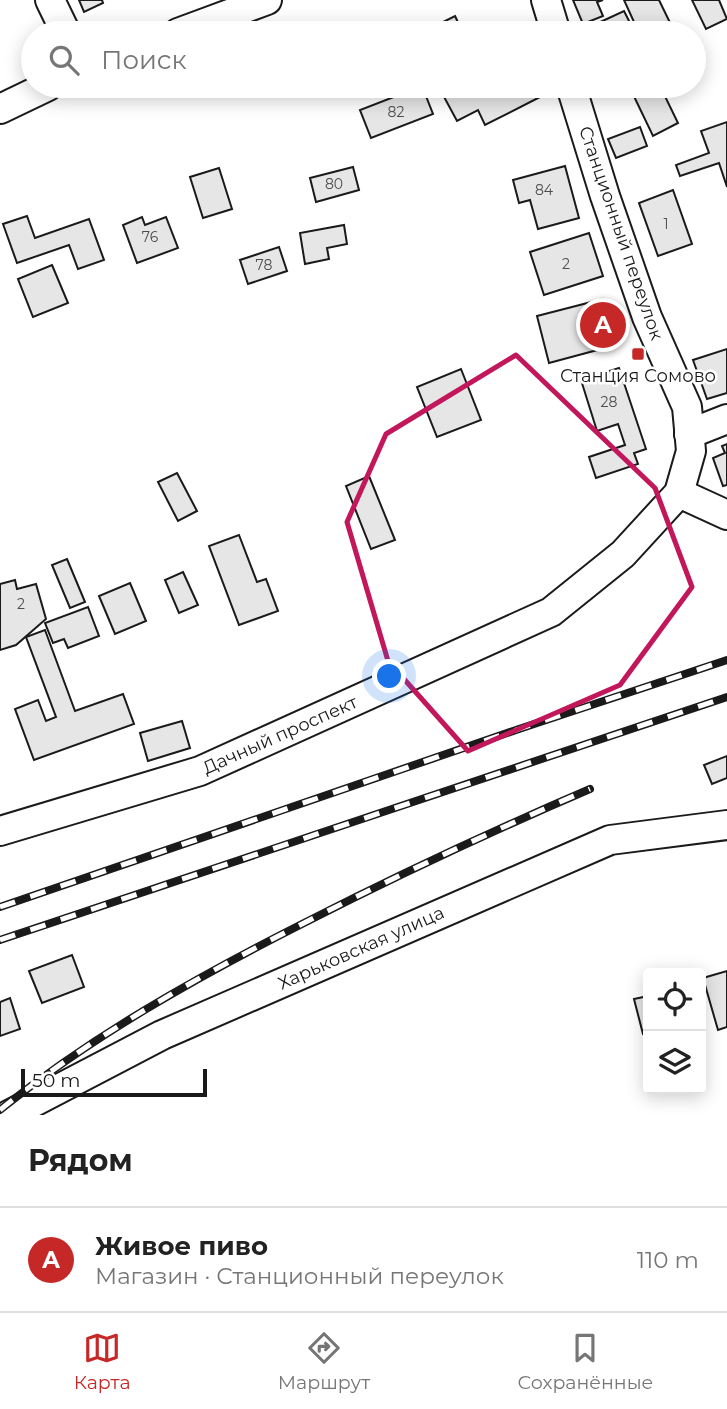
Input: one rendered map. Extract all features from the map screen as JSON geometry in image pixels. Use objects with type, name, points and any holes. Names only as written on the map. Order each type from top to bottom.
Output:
[{"type":"street","points":[[50,0],[60,21]]},
{"type":"street","points":[[210,21],[267,0]]},
{"type":"street","points":[[546,0],[552,21]]},
{"type":"street","points":[[0,109],[23,98]]},
{"type":"street","name":"Станционный переулок","points":[[551,612],[623,554],[679,493],[691,451],[687,407],[647,317],[575,98]]},
{"type":"street","points":[[690,434],[727,419]]},
{"type":"street","points":[[679,493],[727,515]]},
{"type":"street","name":"Дачный проспект","points":[[0,831],[200,771],[551,612]]},
{"type":"street","name":"Харьковская улица","points":[[9,1115],[162,1035],[610,840],[727,825]]},
{"type":"highlighted area","points":[[516,355],[655,488],[692,587],[620,685],[468,751],[388,661],[347,522],[386,434]]},
{"type":"building","points":[[79,0],[102,0],[103,3],[84,12]]},
{"type":"building","points":[[573,0],[603,0],[597,2],[603,16],[582,21]]},
{"type":"building","points":[[624,0],[659,0],[669,21],[634,21]]},
{"type":"building","points":[[692,0],[719,0],[727,19],[706,29],[706,21],[702,21]]},
{"type":"building","points":[[624,11],[629,21],[602,21]]},
{"type":"building","points":[[455,16],[457,21],[445,21]]},
{"type":"building","points":[[391,98],[427,98],[433,114],[371,138],[360,110]]},
{"type":"building","points":[[445,98],[538,98],[485,125],[478,110],[457,121]]},
{"type":"building","points":[[635,98],[666,98],[678,123],[653,136]]},
{"type":"building","points":[[727,122],[727,187],[719,163],[680,176],[676,165],[709,153],[701,131]]},
{"type":"building","points":[[640,127],[647,146],[616,158],[608,139]]},
{"type":"building","points":[[565,166],[579,218],[538,229],[530,200],[519,203],[513,180]]},
{"type":"building","points":[[353,167],[359,190],[316,202],[310,178]]},
{"type":"building","points":[[219,168],[232,209],[203,218],[190,177]]},
{"type":"building","points":[[673,190],[692,244],[658,256],[639,203]]},
{"type":"building","points":[[27,216],[35,238],[89,219],[104,260],[78,269],[69,245],[17,263],[3,224]]},
{"type":"building","points":[[142,217],[145,225],[166,217],[178,248],[137,263],[123,225]]},
{"type":"building","points":[[344,225],[347,244],[327,248],[329,259],[305,264],[300,233]]},
{"type":"building","points":[[589,233],[603,276],[544,295],[530,252]]},
{"type":"building","points":[[279,247],[287,271],[248,284],[240,260]]},
{"type":"building","points":[[52,265],[68,303],[33,317],[18,279]]},
{"type":"building","points":[[603,299],[616,345],[549,363],[537,316]]},
{"type":"building","points":[[727,349],[727,393],[707,399],[693,360]]},
{"type":"building","points":[[619,368],[646,449],[634,453],[638,464],[596,478],[589,457],[625,445],[618,424],[597,431],[581,380]]},
{"type":"building","points":[[461,369],[481,420],[437,437],[417,387]]},
{"type":"building","points":[[727,444],[727,485],[723,486],[713,458],[725,453],[722,446]]},
{"type":"building","points":[[177,473],[197,511],[178,521],[158,482]]},
{"type":"building","points":[[369,476],[395,540],[371,549],[346,486]]},
{"type":"building","points":[[239,535],[257,582],[266,579],[278,611],[239,625],[209,546]]},
{"type":"building","points":[[67,559],[85,602],[70,608],[52,565]]},
{"type":"building","points":[[183,572],[198,605],[179,613],[165,580]]},
{"type":"building","points":[[15,580],[17,589],[36,584],[46,619],[16,645],[0,650],[0,584]]},
{"type":"building","points":[[130,583],[146,621],[115,634],[99,596]]},
{"type":"building","points":[[88,607],[99,636],[68,648],[64,639],[53,643],[45,623]]},
{"type":"building","points":[[45,630],[75,711],[123,694],[134,724],[34,760],[15,709],[38,700],[46,721],[56,717],[26,637]]},
{"type":"building","points":[[182,721],[190,748],[148,761],[140,733]]},
{"type":"building","points":[[727,756],[727,778],[712,784],[704,765]]},
{"type":"building","points":[[72,955],[84,987],[42,1003],[29,971]]},
{"type":"building","points":[[727,971],[727,1027],[718,1030],[706,988],[706,977]]},
{"type":"building","points":[[643,997],[643,1034],[634,999]]},
{"type":"building","points":[[10,998],[20,1029],[0,1036],[0,1002]]},
{"type":"railway","points":[[0,907],[727,660]]},
{"type":"railway","points":[[0,940],[727,697]]},
{"type":"railway","points":[[0,1110],[71,1057],[146,1009],[223,965],[409,871],[590,789]]},
{"type":"place","name":"Живое пиво","points":[[603,325]]},
{"type":"place","name":"Станция Сомово","points":[[638,354]]}]
